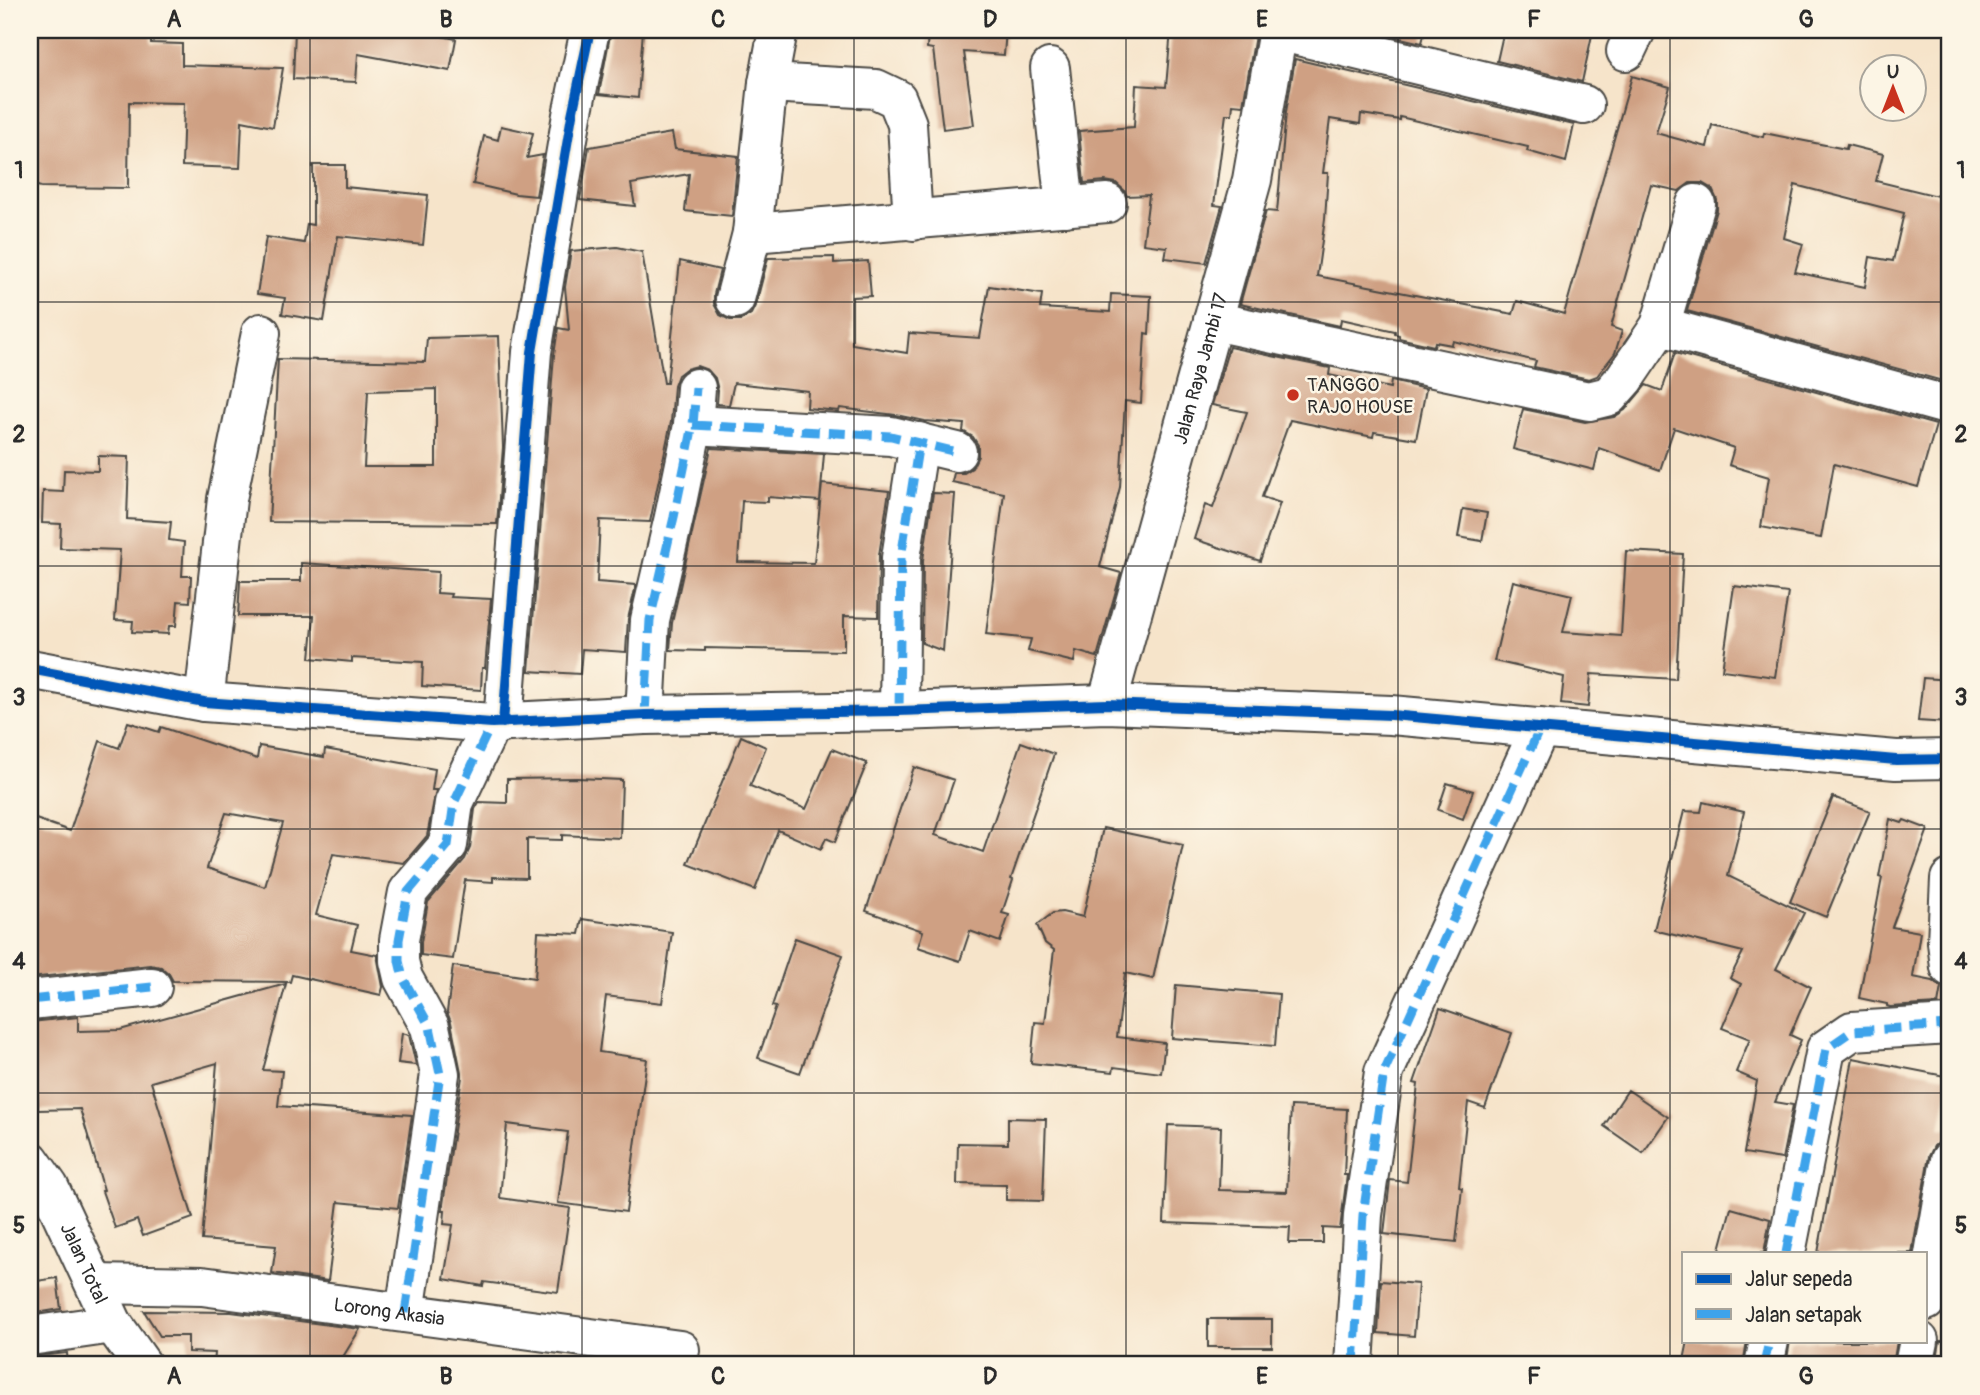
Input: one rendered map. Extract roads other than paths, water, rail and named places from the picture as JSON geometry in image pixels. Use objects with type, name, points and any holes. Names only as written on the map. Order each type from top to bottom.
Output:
[{"type":"street","points":[[405,1313],[439,1074],[430,1027],[402,978],[399,940],[408,892],[448,845],[454,803],[498,723],[532,352],[572,115],[590,30]]},
{"type":"street","points":[[735,299],[752,233],[768,83],[778,30]]},
{"type":"street","points":[[1278,30],[1584,105]]},
{"type":"street","name":"Jalan Raya Jambi 17","points":[[1107,704],[1252,180],[1278,30]]},
{"type":"street","points":[[1050,68],[1065,207]]},
{"type":"street","points":[[768,83],[876,89],[897,99],[907,124],[913,221]]},
{"type":"street","points":[[752,233],[1107,203]]},
{"type":"street","points":[[1213,321],[1589,401],[1609,396],[1624,379],[1660,326],[1696,204]]},
{"type":"street","points":[[1660,326],[1950,406]]},
{"type":"street","points":[[204,702],[227,499],[261,333]]},
{"type":"street","points":[[645,715],[650,620],[674,517],[694,406],[891,436],[957,452]]},
{"type":"street","points":[[898,711],[901,558],[919,442]]},
{"type":"street","points":[[30,669],[204,702],[498,723],[645,715],[1107,704],[1391,715],[1896,761],[1950,759]]},
{"type":"street","points":[[1354,1365],[1363,1215],[1384,1072],[1540,729]]},
{"type":"street","points":[[1950,879],[1947,942],[1950,967]]},
{"type":"street","points":[[30,1000],[152,987]]},
{"type":"street","points":[[1786,1252],[1825,1049],[1852,1031],[1950,1025]]},
{"type":"street","points":[[1927,1294],[1950,1160]]},
{"type":"street","name":"Jalan Total","points":[[36,1179],[95,1284],[113,1324],[142,1365]]},
{"type":"street","name":"Lorong Akasia","points":[[95,1284],[202,1286],[680,1350]]},
{"type":"street","points":[[30,1336],[113,1324]]},
{"type":"street","points":[[1764,1365],[1769,1342]]},
{"type":"street","points":[[1914,1365],[1919,1342]]},
{"type":"place","name":"TANGGO RAJO HOUSE","points":[[1293,395]]}]
